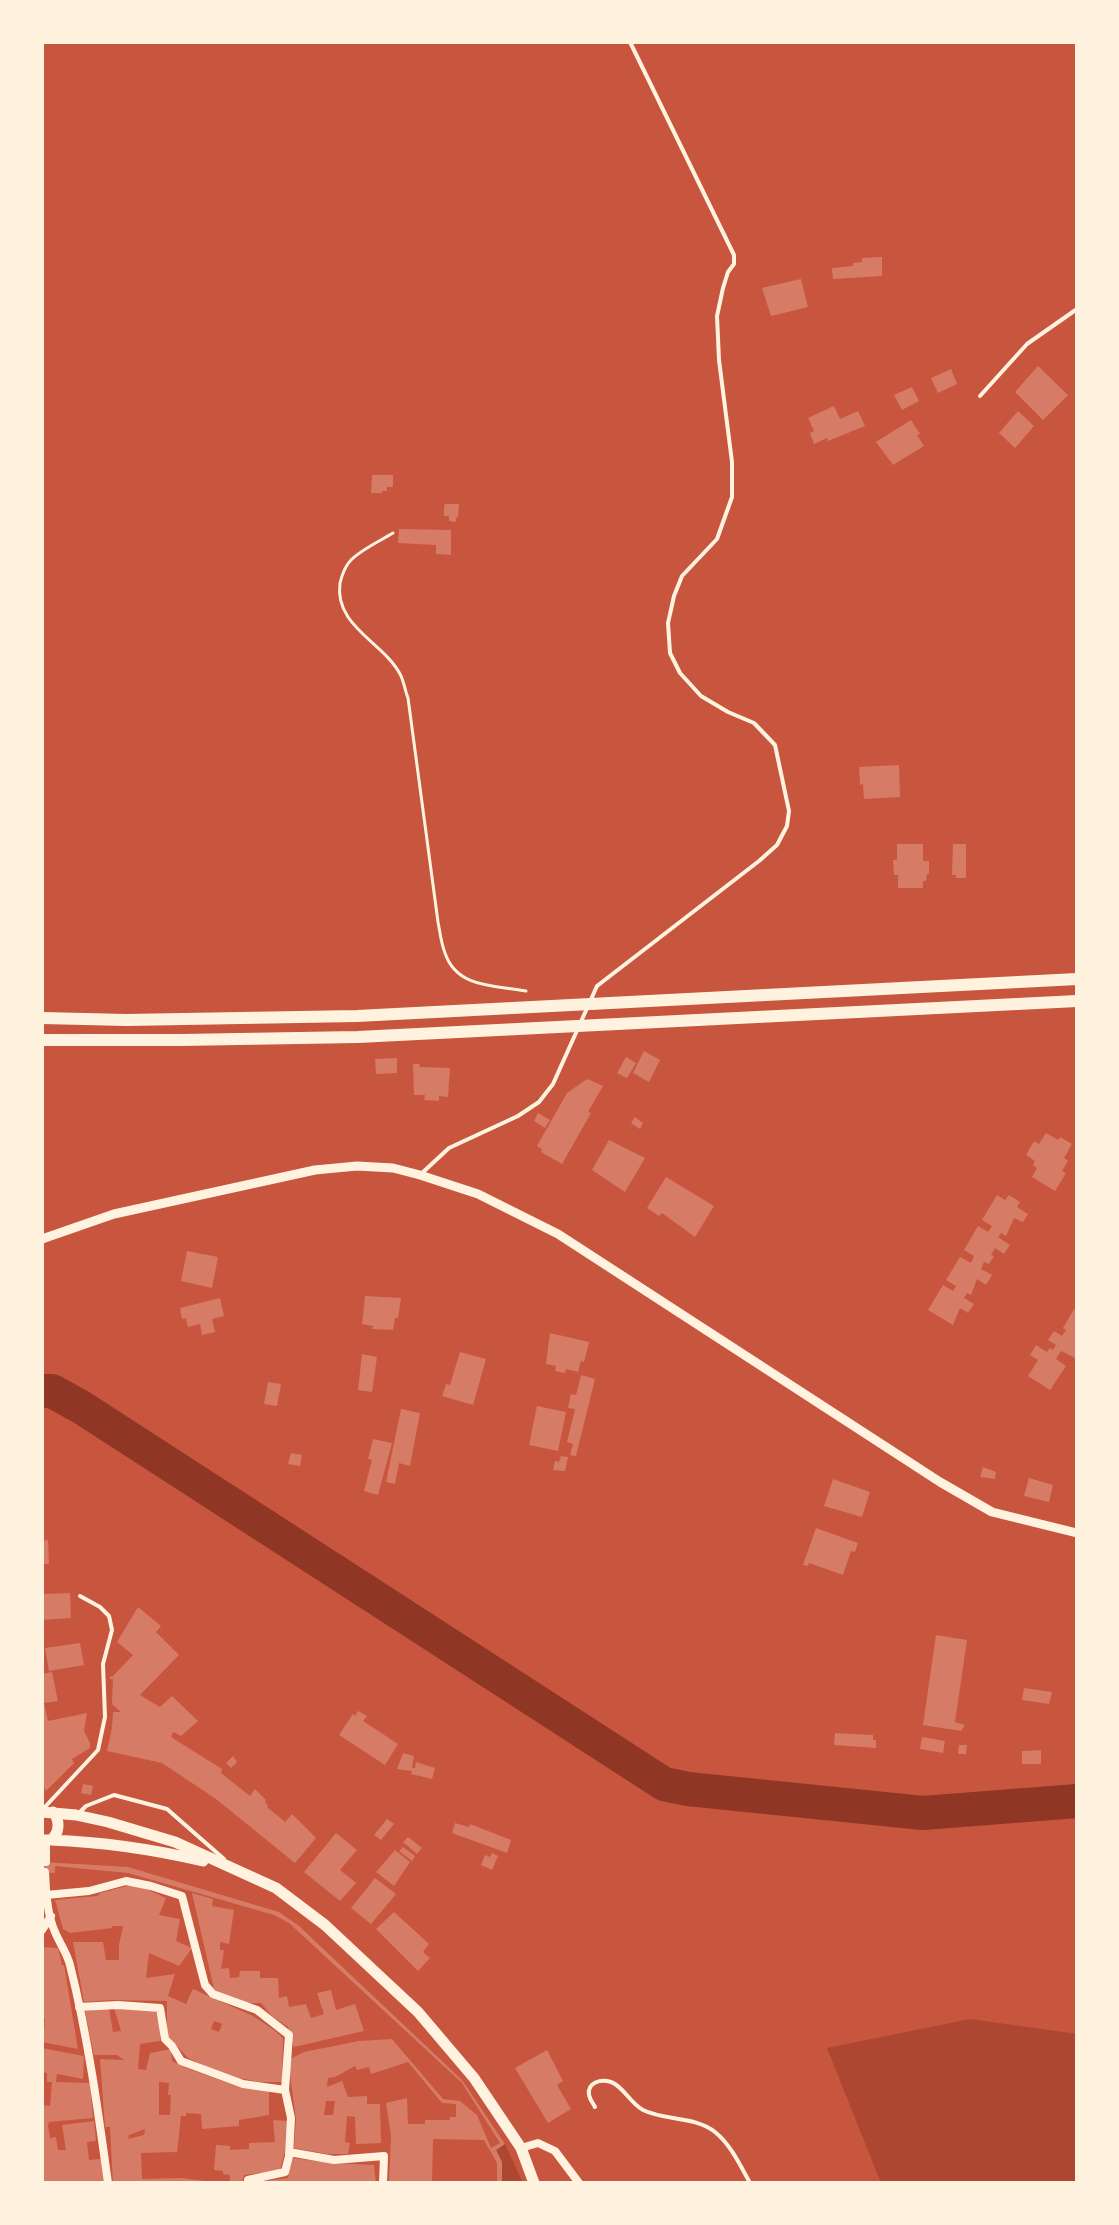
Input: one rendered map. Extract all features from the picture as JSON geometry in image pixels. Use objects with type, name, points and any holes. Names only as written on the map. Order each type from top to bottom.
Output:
[{"type":"highway","points":[[42,1018],[126,1020],[357,1016],[1077,979]]},
{"type":"highway","points":[[42,1040],[358,1037],[1077,1001]]},
{"type":"main road","points":[[46,1812],[108,1822],[175,1842],[276,1888],[325,1925],[418,2012],[474,2078],[521,2148],[534,2183]]},
{"type":"main road","points":[[46,1812],[58,1824],[55,1837],[46,1840]]},
{"type":"main road","points":[[46,1840],[105,1842],[146,1848],[235,1869]]},
{"type":"street","points":[[42,1239],[114,1214],[315,1170],[357,1166],[393,1168],[420,1175],[478,1194],[558,1234],[927,1474],[992,1512],[1077,1533]]},
{"type":"street","points":[[46,1840],[44,1895],[54,1932],[65,1949],[79,2007],[97,2097],[108,2183]]},
{"type":"street","points":[[44,1895],[89,1891],[126,1881],[182,1896],[205,1985],[213,1994],[257,2010],[289,2035],[285,2090],[291,2118],[285,2172],[248,2180],[248,2183]]},
{"type":"street","points":[[42,1930],[51,1916]]},
{"type":"street","points":[[79,2007],[118,2005],[160,2008],[165,2039],[181,2061],[243,2084],[285,2090]]},
{"type":"street","points":[[521,2148],[538,2143],[555,2151],[578,2180]]},
{"type":"street","points":[[289,2152],[334,2160],[384,2156],[383,2183]]},
{"type":"lane","points":[[420,1175],[449,1148],[518,1116],[539,1102],[553,1084],[597,986],[759,861],[777,845],[787,826],[789,811],[775,745],[754,723],[701,696],[680,673],[670,653],[668,623],[674,596],[682,576],[717,539],[732,497],[732,462],[719,360],[717,316],[728,272],[734,264],[734,255],[630,42]]},
{"type":"lane","points":[[980,396],[1027,344],[1077,309]]},
{"type":"lane","points":[[46,1812],[98,1750],[105,1717],[103,1664],[112,1630],[109,1616],[80,1596]]},
{"type":"lane","points":[[76,1815],[86,1806],[114,1795],[167,1809],[235,1869]]},
{"type":"lane","points":[[595,2107],[589,2095],[590,2087],[594,2082],[609,2081],[619,2085],[629,2099],[645,2111],[712,2129],[728,2145],[750,2183]]},
{"type":"path","points":[[393,533],[350,560],[342,574],[339,591],[353,625],[400,674],[408,698],[444,952],[457,973],[469,981],[535,993]]},
{"type":"shaded area","points":[[970,2019],[1077,2034],[1077,2183],[881,2183],[827,2048]]},
{"type":"shaded area","points":[[505,2144],[523,2183],[502,2182],[502,2162],[496,2150]]},
{"type":"building","points":[[882,257],[882,276],[833,279],[832,268],[853,266],[853,263],[862,262],[862,258]]},
{"type":"building","points":[[801,279],[808,307],[771,316],[762,288]]},
{"type":"building","points":[[1038,366],[1068,395],[1043,420],[1015,392]]},
{"type":"building","points":[[951,369],[957,384],[938,393],[931,378]]},
{"type":"building","points":[[912,387],[919,401],[902,410],[894,395]]},
{"type":"building","points":[[834,406],[840,419],[858,411],[865,426],[814,444],[810,433],[814,431],[808,418]]},
{"type":"building","points":[[1018,411],[1034,426],[1015,448],[999,433]]},
{"type":"building","points":[[911,420],[924,446],[893,465],[876,442]]},
{"type":"building","points":[[372,475],[393,475],[393,487],[387,487],[387,491],[382,493],[371,493]]},
{"type":"building","points":[[446,504],[459,504],[456,522],[444,516]]},
{"type":"building","points":[[399,529],[451,530],[451,555],[436,554],[436,545],[398,543]]},
{"type":"building","points":[[899,765],[900,797],[864,799],[859,767]]},
{"type":"building","points":[[897,844],[923,844],[923,861],[929,861],[929,874],[923,881],[923,888],[898,888],[893,860],[897,860]]},
{"type":"building","points":[[953,844],[966,844],[966,878],[952,875]]},
{"type":"building","points":[[644,1051],[660,1060],[649,1082],[633,1073]]},
{"type":"building","points":[[626,1057],[636,1063],[627,1078],[617,1073]]},
{"type":"building","points":[[397,1058],[397,1073],[376,1074],[375,1059]]},
{"type":"building","points":[[413,1064],[450,1068],[448,1097],[439,1096],[439,1101],[424,1100],[425,1095],[414,1095]]},
{"type":"building","points":[[587,1079],[603,1086],[562,1164],[541,1152],[542,1149],[537,1146],[567,1093]]},
{"type":"building","points":[[538,1113],[550,1120],[545,1128],[534,1121]]},
{"type":"building","points":[[635,1117],[643,1123],[640,1129],[631,1123]]},
{"type":"building","points":[[1046,1133],[1072,1144],[1064,1158],[1068,1161],[1062,1171],[1066,1173],[1055,1191],[1032,1177],[1037,1168],[1033,1165],[1035,1161],[1026,1155],[1034,1141],[1039,1144]]},
{"type":"building","points":[[609,1140],[645,1158],[625,1192],[592,1170]]},
{"type":"building","points":[[666,1177],[714,1206],[695,1237],[662,1213],[659,1216],[647,1208]]},
{"type":"building","points":[[997,1195],[1005,1200],[1009,1195],[1020,1202],[1017,1207],[1028,1214],[1023,1222],[1014,1218],[1006,1236],[1001,1233],[998,1237],[1010,1245],[1004,1254],[995,1248],[989,1264],[984,1262],[981,1269],[992,1275],[986,1285],[977,1279],[971,1295],[967,1293],[964,1298],[974,1304],[968,1313],[960,1308],[953,1325],[928,1310],[943,1285],[953,1291],[956,1286],[946,1280],[960,1257],[971,1263],[974,1256],[964,1250],[978,1226],[988,1232],[992,1226],[982,1220]]},
{"type":"building","points":[[187,1251],[218,1257],[212,1288],[181,1281]]},
{"type":"building","points":[[365,1296],[401,1298],[393,1330],[372,1329],[373,1326],[362,1324]]},
{"type":"building","points":[[220,1298],[224,1316],[212,1319],[215,1332],[202,1335],[200,1324],[188,1327],[186,1318],[182,1319],[180,1308]]},
{"type":"building","points":[[1074,1309],[1077,1312],[1077,1359],[1061,1351],[1056,1359],[1066,1366],[1050,1390],[1028,1376],[1038,1360],[1030,1355],[1036,1345],[1047,1352],[1050,1348],[1053,1350],[1056,1345],[1048,1340],[1054,1331],[1062,1336]]},
{"type":"building","points":[[550,1333],[589,1342],[578,1372],[566,1369],[565,1373],[555,1371],[556,1366],[546,1364]]},
{"type":"building","points":[[460,1352],[486,1359],[473,1405],[442,1396],[446,1384],[450,1385]]},
{"type":"building","points":[[362,1354],[377,1357],[372,1392],[358,1390]]},
{"type":"building","points":[[581,1375],[595,1379],[576,1456],[570,1455],[573,1444],[567,1442],[575,1409],[568,1408],[571,1394],[576,1395]]},
{"type":"building","points":[[268,1382],[281,1384],[277,1406],[264,1404]]},
{"type":"building","points":[[537,1406],[566,1412],[558,1451],[529,1445]]},
{"type":"building","points":[[401,1409],[420,1413],[410,1466],[399,1463],[395,1484],[386,1482]]},
{"type":"building","points":[[373,1439],[392,1443],[378,1495],[364,1491],[372,1460],[368,1459]]},
{"type":"building","points":[[291,1453],[302,1455],[300,1466],[288,1464]]},
{"type":"building","points":[[561,1456],[568,1457],[565,1471],[553,1470],[555,1461],[559,1462]]},
{"type":"building","points":[[983,1467],[996,1472],[995,1479],[980,1477]]},
{"type":"building","points":[[1029,1478],[1053,1485],[1049,1502],[1024,1496]]},
{"type":"building","points":[[833,1479],[870,1492],[862,1517],[824,1506]]},
{"type":"building","points":[[816,1528],[858,1543],[855,1552],[851,1551],[843,1575],[809,1563],[808,1566],[803,1565]]},
{"type":"building","points":[[48,1540],[49,1564],[42,1564],[42,1541]]},
{"type":"building","points":[[70,1593],[71,1618],[42,1620],[42,1594]]},
{"type":"building","points":[[138,1607],[161,1626],[156,1632],[179,1655],[140,1695],[160,1707],[172,1696],[198,1721],[181,1736],[173,1732],[171,1737],[222,1769],[221,1773],[250,1796],[255,1789],[266,1800],[267,1807],[285,1822],[292,1814],[316,1838],[295,1863],[216,1799],[162,1763],[107,1751],[113,1712],[121,1712],[112,1704],[113,1679],[110,1676],[133,1655],[117,1642]]},
{"type":"building","points":[[936,1635],[967,1640],[955,1722],[965,1725],[961,1731],[923,1725]]},
{"type":"building","points":[[80,1643],[84,1665],[49,1671],[45,1648]]},
{"type":"building","points":[[52,1672],[58,1701],[44,1703],[48,1721],[87,1713],[84,1731],[90,1748],[72,1759],[74,1763],[46,1791],[42,1783],[42,1674]]},
{"type":"building","points":[[1024,1688],[1052,1692],[1049,1704],[1022,1700]]},
{"type":"building","points":[[358,1711],[367,1716],[363,1721],[398,1744],[385,1765],[339,1735]]},
{"type":"building","points":[[835,1733],[873,1735],[876,1748],[834,1745]]},
{"type":"building","points":[[922,1737],[945,1741],[943,1753],[920,1749]]},
{"type":"building","points":[[959,1745],[967,1745],[966,1754],[958,1754]]},
{"type":"building","points":[[1041,1750],[1041,1764],[1022,1764],[1022,1751]]},
{"type":"building","points":[[403,1753],[414,1756],[412,1768],[415,1768],[416,1762],[435,1768],[432,1779],[397,1769]]},
{"type":"building","points":[[233,1756],[237,1762],[231,1768],[226,1763]]},
{"type":"building","points":[[83,1784],[93,1786],[91,1795],[81,1793]]},
{"type":"building","points":[[387,1819],[394,1824],[381,1840],[374,1835]]},
{"type":"building","points":[[455,1823],[469,1827],[470,1824],[511,1840],[507,1853],[452,1833]]},
{"type":"building","points":[[336,1833],[357,1850],[340,1870],[356,1883],[340,1901],[304,1872]]},
{"type":"building","points":[[408,1837],[422,1848],[417,1854],[403,1842]]},
{"type":"building","points":[[403,1847],[415,1856],[412,1861],[399,1851]]},
{"type":"building","points":[[395,1850],[410,1862],[394,1886],[376,1872]]},
{"type":"building","points":[[492,1853],[498,1856],[492,1870],[481,1865],[485,1855],[490,1857]]},
{"type":"building","points":[[42,1862],[128,1867],[279,1912],[299,1926],[462,2080],[505,2144],[496,2150],[502,2162],[502,2183],[497,2183],[497,2163],[484,2140],[433,2139],[432,2183],[389,2183],[391,2136],[386,2103],[407,2098],[408,2124],[425,2124],[425,2120],[450,2120],[450,2117],[456,2117],[456,2104],[442,2103],[408,2062],[371,2074],[369,2067],[357,2070],[355,2066],[328,2078],[327,2087],[342,2081],[348,2097],[367,2096],[367,2104],[380,2104],[381,2143],[356,2144],[355,2117],[347,2116],[345,2142],[350,2143],[348,2154],[294,2148],[296,2119],[288,2060],[304,2052],[359,2041],[392,2039],[443,2099],[460,2101],[477,2115],[491,2148],[500,2143],[462,2083],[289,1923],[274,1915],[128,1873],[55,1866],[55,1873],[42,1872]],"holes":[[[326,2101],[335,2101],[333,2115],[324,2115]]]},
{"type":"building","points":[[375,1878],[396,1894],[371,1924],[351,1908]]},
{"type":"building","points":[[131,1885],[166,1898],[159,1915],[180,1919],[176,1941],[192,1948],[179,1966],[149,1953],[146,1978],[175,1974],[168,1996],[186,2004],[193,1989],[253,2016],[274,2030],[283,2038],[282,2082],[239,2078],[188,2058],[167,2035],[167,2001],[84,2002],[73,1942],[103,1942],[106,1960],[119,1960],[123,1926],[70,1933],[63,1929],[55,1900],[97,1896]],"holes":[[[214,2021],[222,2024],[219,2032],[211,2029]]]},
{"type":"building","points":[[192,1893],[213,1899],[212,1906],[234,1910],[229,1944],[220,1942],[220,1950],[224,1950],[221,1969],[229,1968],[230,1978],[239,1977],[240,1971],[260,1971],[260,1978],[278,1978],[279,1998],[287,1996],[289,2007],[306,2004],[311,2018],[324,2014],[317,1993],[331,1990],[336,2010],[355,2004],[364,2031],[294,2047],[288,2027],[272,2016],[261,2003],[224,1996],[214,1989]]},
{"type":"building","points":[[394,1912],[429,1944],[423,1952],[430,1958],[418,1971],[376,1929]]},
{"type":"building","points":[[42,1947],[58,1948],[64,1965],[78,2049],[42,2042],[45,2019],[42,2019]]},
{"type":"building","points":[[109,2008],[113,2032],[121,2031],[114,2008],[156,2011],[160,2041],[140,2044],[138,2069],[146,2070],[150,2053],[171,2049],[172,2061],[189,2069],[239,2087],[269,2090],[269,2115],[239,2120],[239,2126],[202,2129],[201,2114],[186,2113],[186,2116],[181,2116],[177,2152],[141,2153],[142,2179],[181,2178],[206,2183],[113,2183],[110,2127],[105,2127],[100,2059],[124,2060],[117,2055],[94,2055],[85,2011]],"holes":[[[159,2082],[169,2083],[170,2115],[159,2115]],[[145,2129],[144,2135],[128,2139],[129,2135]]]},
{"type":"building","points":[[42,2048],[84,2056],[83,2079],[57,2074],[56,2082],[90,2083],[93,2118],[49,2122],[48,2126],[50,2138],[56,2137],[58,2150],[66,2150],[62,2125],[94,2121],[96,2141],[87,2142],[89,2160],[101,2159],[104,2183],[42,2183],[42,2105],[50,2106],[52,2082],[47,2082],[47,2073],[42,2072]]},
{"type":"building","points":[[547,2050],[563,2081],[557,2085],[571,2109],[548,2123],[515,2068]]},
{"type":"building","points":[[273,2120],[287,2121],[287,2142],[280,2171],[244,2175],[242,2183],[230,2183],[230,2175],[214,2170],[216,2145],[230,2146],[230,2150],[249,2149],[249,2143],[275,2142]]},
{"type":"building","points":[[291,2158],[374,2165],[376,2183],[264,2183],[288,2178]]},
{"type":"waterway","points":[[42,1391],[52,1391],[81,1407],[664,1784],[923,1813],[1077,1801]]}]
